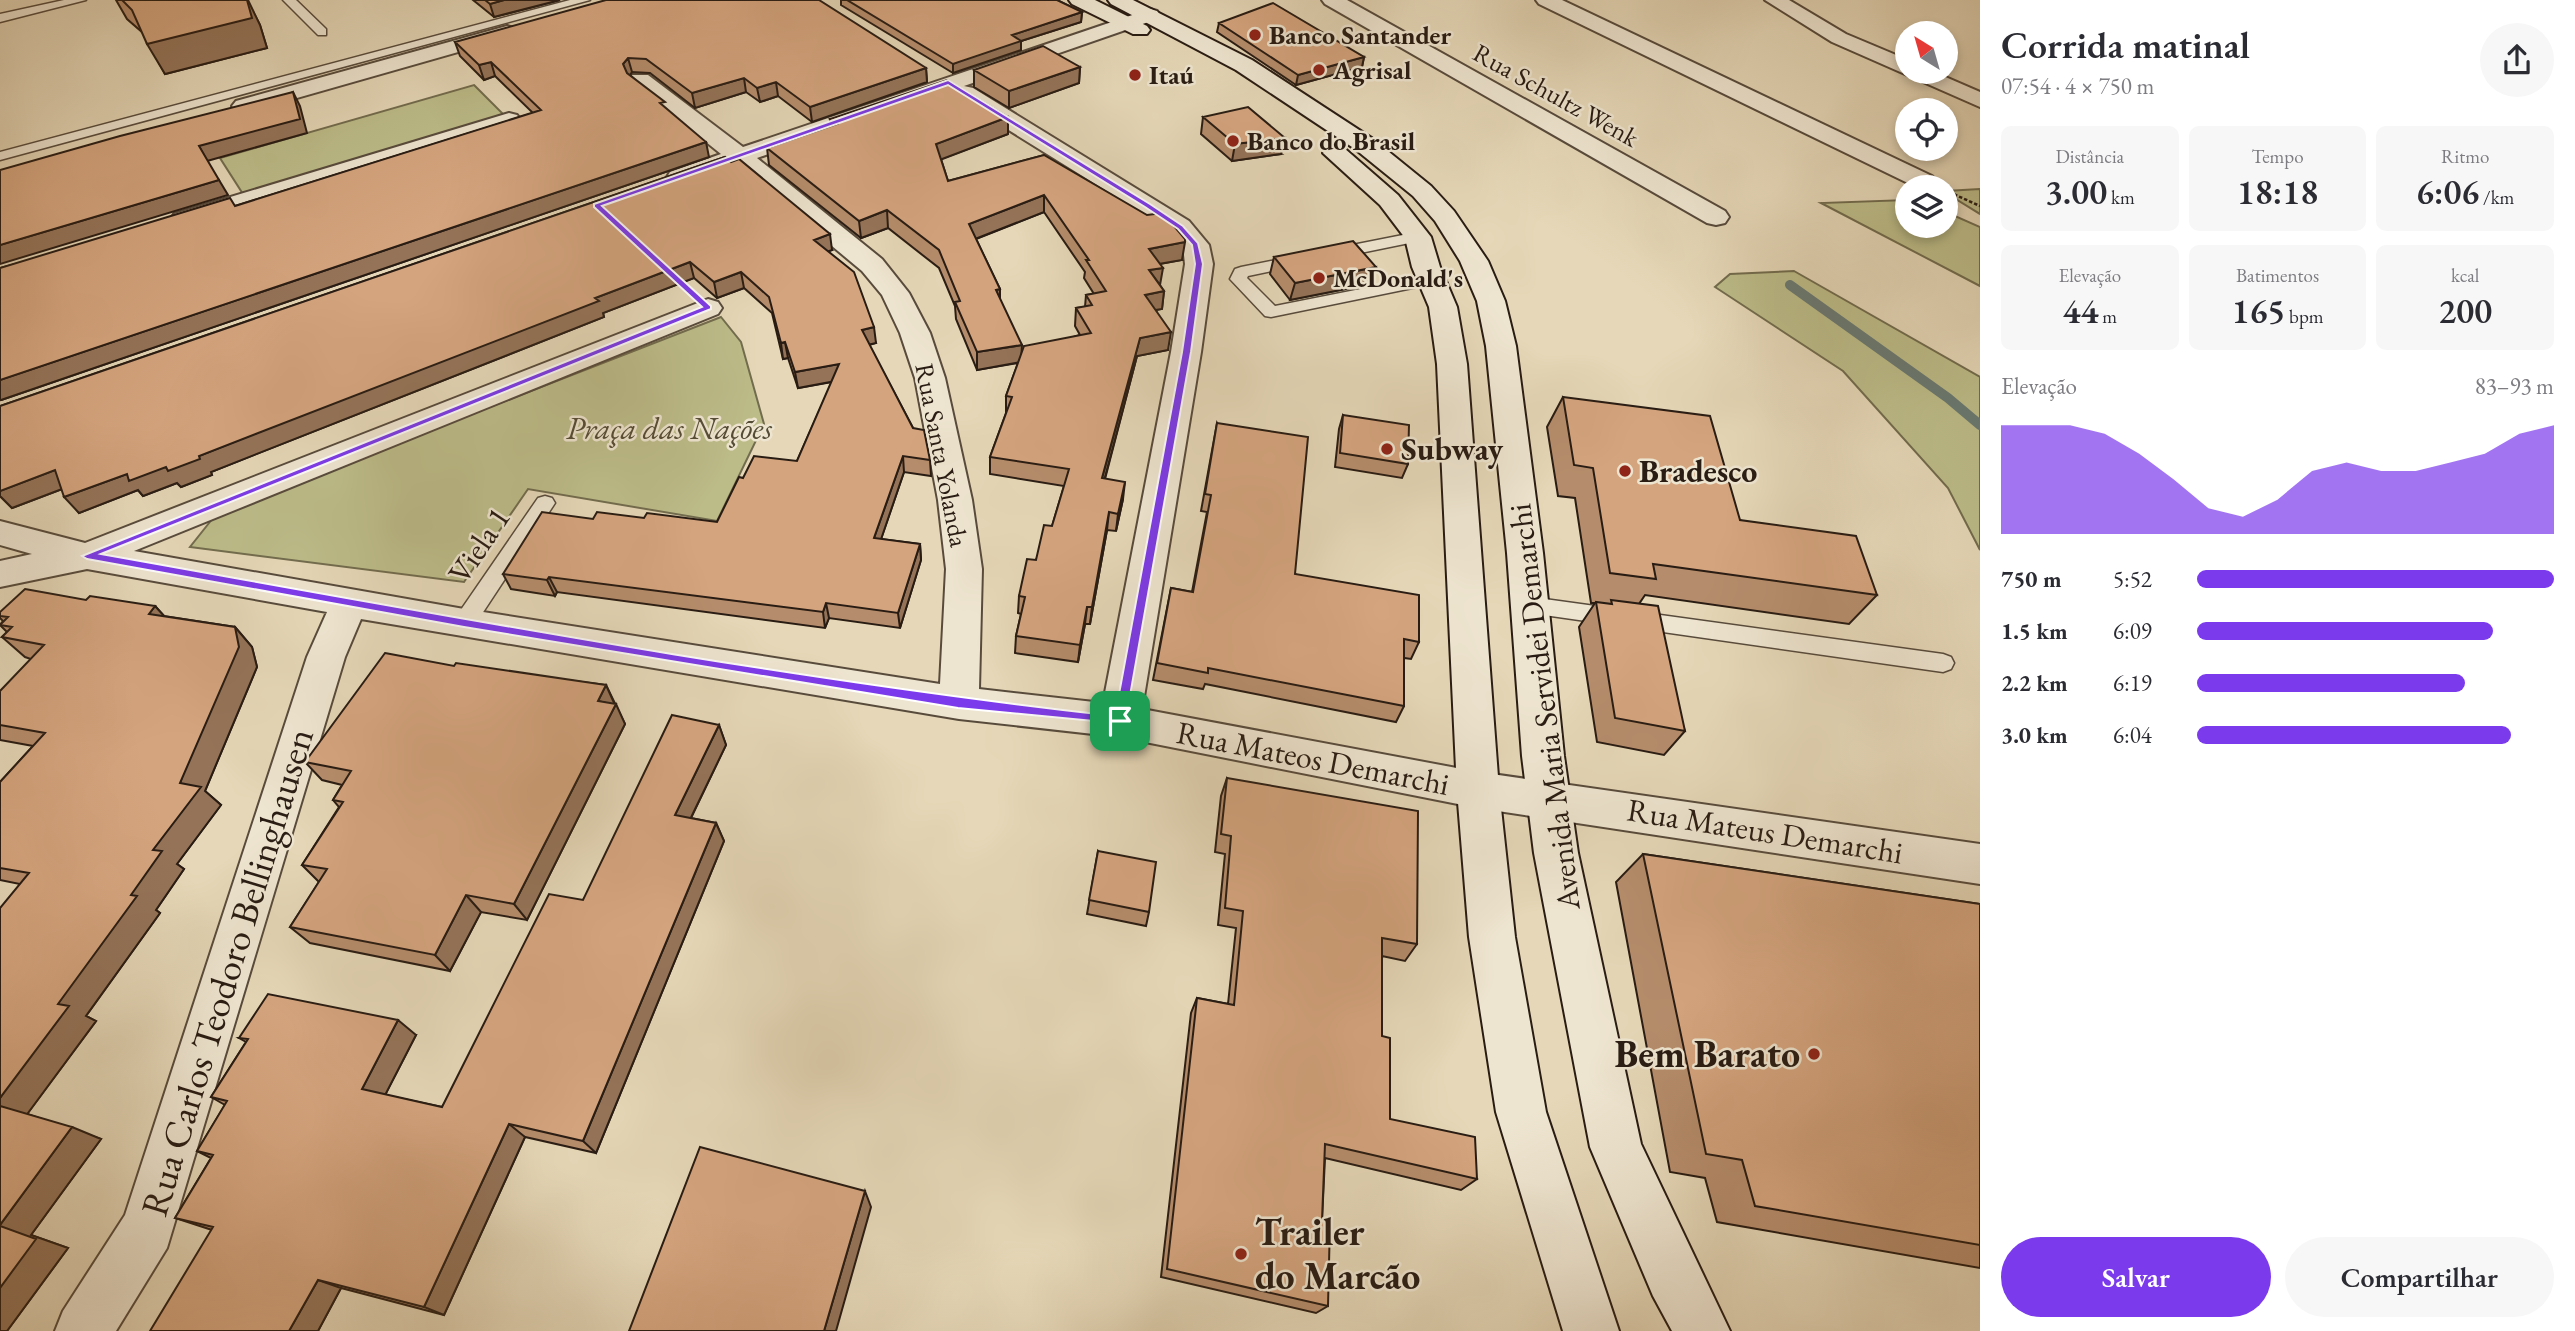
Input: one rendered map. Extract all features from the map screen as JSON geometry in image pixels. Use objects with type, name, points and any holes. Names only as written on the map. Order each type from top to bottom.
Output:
[{"type":"street","name":"Avenida Maria Servidei Demarchi","points":[[1079,0],[1131,12],[1244,65],[1364,144],[1422,191],[1445,217],[1475,261],[1491,301],[1501,346],[1530,605],[1543,756],[1556,853],[1616,1147],[1673,1276],[1702,1331]]},
{"type":"street","name":"Rua Schultz Wenk","points":[[1332,0],[1716,217]]},
{"type":"street","points":[[1546,0],[1911,175]]},
{"type":"street","points":[[1775,0],[1805,21],[1895,62]]},
{"type":"street","points":[[0,175],[593,4]]},
{"type":"street","name":"Avenida Maria Servidei Demarchi","points":[[1131,12],[1312,135],[1389,200],[1418,237],[1443,307],[1452,364],[1478,790],[1492,936],[1521,1112],[1591,1331]]},
{"type":"street","points":[[661,183],[739,156],[937,76],[1131,12]]},
{"type":"street","points":[[937,76],[1148,206],[1180,228],[1196,245],[1199,264],[1186,352],[1120,721]]},
{"type":"street","name":"Rua Santa Yolanda","points":[[640,80],[873,265],[895,293],[915,332],[944,439],[964,569],[958,703]]},
{"type":"street","points":[[1943,84],[1980,100]]},
{"type":"street","points":[[157,228],[509,120]]},
{"type":"street","points":[[0,574],[87,556],[708,308]]},
{"type":"street","name":"Rua Mateos Demarchi","points":[[0,533],[87,556],[464,623],[958,703],[1120,721],[1478,790],[1550,799]]},
{"type":"street","name":"Rua Carlos Teodoro Bellinghausen","points":[[83,1331],[148,1229],[326,657],[349,603]]},
{"type":"street","name":"Rua Mateus Demarchi","points":[[1550,799],[1980,864]]},
{"type":"lane","points":[[0,18],[80,0]]},
{"type":"lane","points":[[289,0],[322,32]]},
{"type":"lane","points":[[0,156],[593,4]]},
{"type":"lane","points":[[1418,237],[1241,272],[1238,279],[1271,312],[1431,279]]},
{"type":"lane","name":"Viela 1","points":[[464,623],[545,503]]},
{"type":"lane","points":[[1530,605],[1943,663]]},
{"type":"path","points":[[1958,196],[1980,206]]},
{"type":"green space","points":[[474,85],[505,116],[243,194],[220,158]]},
{"type":"green space","points":[[1980,189],[1980,214],[1958,200],[1958,190]]},
{"type":"green space","points":[[1895,200],[1895,238],[1958,238],[1958,217],[1980,227],[1980,286],[1821,203]]},
{"type":"green space","points":[[1794,271],[1980,377],[1980,550],[1948,488],[1843,371],[1715,287],[1730,274]]},
{"type":"green space","name":"Praça das Nações","points":[[721,317],[741,342],[764,424],[717,521],[528,489],[464,582],[190,547],[217,513]]},
{"type":"building","points":[[122,0],[247,0],[252,18],[147,44],[132,10]]},
{"type":"building","points":[[485,0],[504,0],[490,4]]},
{"type":"building","points":[[606,0],[819,0],[926,68],[810,107],[776,82],[757,88],[744,78],[692,93],[646,59],[628,58],[623,64],[627,73],[665,102],[660,103],[706,142],[0,380],[0,268],[230,198],[235,206],[541,110],[491,62],[479,65],[455,42]]},
{"type":"building","points":[[847,0],[1057,0],[1082,12],[1012,35],[1021,41],[953,64]]},
{"type":"building","points":[[1273,3],[1364,57],[1298,75],[1219,23]]},
{"type":"building","points":[[1043,46],[1080,67],[1009,91],[974,70]]},
{"type":"building","points":[[947,80],[1008,117],[936,144],[948,181],[1044,155],[1147,215],[1163,213],[1185,239],[1185,242],[1149,249],[1163,268],[1149,270],[1164,291],[1145,295],[1171,332],[1140,338],[1102,478],[1125,482],[1118,514],[1109,512],[1092,607],[1087,607],[1080,645],[1016,636],[1025,597],[1019,596],[1027,559],[1036,560],[1044,525],[1052,526],[1069,469],[990,457],[1012,397],[1006,396],[1024,346],[1091,333],[1076,308],[1092,305],[1086,295],[1106,291],[1086,260],[1089,260],[1044,195],[969,224],[1000,289],[996,290],[1022,345],[977,352],[955,302],[960,301],[939,250],[887,210],[859,221],[767,148],[837,124],[830,119]]},
{"type":"building","points":[[293,92],[300,119],[199,146],[219,180],[0,245],[0,170]]},
{"type":"building","points":[[1248,107],[1285,138],[1235,144],[1203,117]]},
{"type":"building","points":[[725,157],[731,162],[739,159],[830,234],[814,240],[854,272],[874,327],[862,330],[913,428],[924,430],[930,460],[903,456],[874,538],[920,544],[898,613],[826,603],[823,612],[549,577],[547,580],[503,574],[542,512],[593,519],[597,512],[644,518],[647,513],[717,522],[739,477],[743,478],[754,456],[797,461],[839,364],[795,372],[785,342],[781,343],[769,297],[741,272],[714,282],[690,262],[595,298],[599,301],[199,456],[200,459],[168,471],[166,467],[129,481],[127,474],[64,497],[55,470],[0,491],[0,406]]},
{"type":"building","points":[[1353,241],[1376,267],[1295,283],[1274,257]]},
{"type":"building","points":[[1563,397],[1710,416],[1740,520],[1856,536],[1877,595],[1653,564],[1656,579],[1610,573],[1593,468],[1574,465]]},
{"type":"building","points":[[1343,415],[1409,425],[1408,464],[1340,453]]},
{"type":"building","points":[[1217,423],[1308,437],[1295,574],[1419,595],[1419,642],[1404,639],[1404,706],[1208,668],[1208,673],[1157,663],[1171,588],[1193,592],[1211,495],[1205,494]]},
{"type":"building","points":[[25,589],[86,600],[90,596],[155,606],[149,614],[235,627],[239,647],[180,783],[201,787],[153,850],[162,851],[131,895],[137,896],[58,1004],[69,1006],[0,1098],[0,908],[29,873],[0,868],[0,782],[45,733],[0,725],[0,691],[44,645],[2,637],[12,627],[0,625],[8,617],[0,616],[0,612]]},
{"type":"building","points":[[1611,600],[1658,606],[1685,731],[1615,718],[1596,602],[1612,604]]},
{"type":"building","points":[[385,653],[454,666],[456,663],[606,685],[598,701],[616,704],[514,904],[466,895],[435,955],[290,927],[327,869],[302,865],[343,802],[333,800],[351,771],[305,762]]},
{"type":"building","points":[[672,715],[719,725],[675,815],[716,823],[583,1141],[509,1124],[424,1307],[318,1280],[289,1331],[150,1331],[213,1227],[175,1218],[213,1155],[197,1151],[227,1101],[211,1097],[248,1039],[239,1038],[268,994],[398,1020],[362,1089],[442,1107],[549,894],[583,900]]},
{"type":"building","points":[[1227,778],[1418,811],[1417,944],[1382,938],[1382,1036],[1390,1038],[1390,1119],[1475,1137],[1477,1179],[1325,1144],[1322,1220],[1330,1222],[1328,1306],[1167,1269],[1197,998],[1234,1005],[1243,911],[1225,908],[1231,836],[1221,834]]},
{"type":"building","points":[[1098,851],[1156,862],[1149,912],[1089,900]]},
{"type":"building","name":"Bem Barato","points":[[1643,854],[1980,904],[1980,1245],[1755,1206],[1742,1160],[1706,1154]]},
{"type":"building","points":[[0,1106],[72,1127],[0,1225]]},
{"type":"building","points":[[700,1147],[865,1191],[824,1331],[629,1331]]},
{"type":"building","points":[[0,1226],[36,1239],[0,1288]]},
{"type":"waterway","points":[[1790,285],[1948,398],[1980,425]]},
{"type":"place","name":"Banco Santander","points":[[1255,35]]},
{"type":"place","name":"Agrisal","points":[[1319,70]]},
{"type":"place","name":"Itaú","points":[[1135,75]]},
{"type":"place","name":"Banco do Brasil","points":[[1233,141]]},
{"type":"place","name":"McDonald's","points":[[1319,278]]},
{"type":"place","name":"Subway","points":[[1387,449]]},
{"type":"place","name":"Bradesco","points":[[1625,471]]},
{"type":"place","name":"Bem Barato","points":[[1814,1054]]},
{"type":"place","name":"Trailer do Marcão","points":[[1241,1254]]},
{"type":"route","points":[[948,82],[1148,206],[1180,228],[1196,245],[1199,264],[1186,352],[1120,721],[958,703],[464,623],[87,556],[708,308],[597,206],[948,82]]}]
